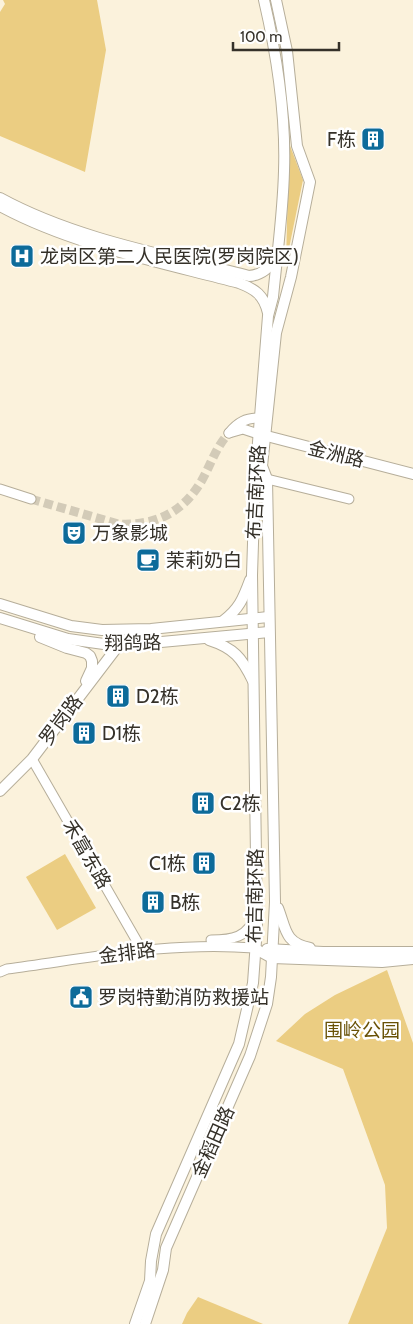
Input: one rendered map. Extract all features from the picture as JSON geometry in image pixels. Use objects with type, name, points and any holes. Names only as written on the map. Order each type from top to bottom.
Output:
[{"type":"street","name":"布吉南环路","points":[[264,0],[278,73],[284,171],[273,297],[268,316],[259,418],[262,435],[262,466],[267,479],[268,617],[275,902],[273,953]]},
{"type":"street","name":"布吉南环路","points":[[239,1044],[255,968],[252,575],[255,480],[276,333],[291,277],[310,182],[297,146],[287,51],[276,0]]},
{"type":"street","points":[[0,198],[102,242],[249,276],[264,272],[277,255]]},
{"type":"street","points":[[0,206],[35,223],[250,287],[261,295],[266,303],[268,316]]},
{"type":"street","points":[[259,418],[242,421],[229,433],[243,429],[262,435]]},
{"type":"street","name":"金洲路","points":[[262,435],[413,474]]},
{"type":"street","points":[[267,479],[350,499]]},
{"type":"street","points":[[0,489],[31,499]]},
{"type":"street","points":[[222,622],[242,603],[252,575]]},
{"type":"street","name":"翔鸽路","points":[[0,604],[71,626],[102,630],[124,630],[268,617]]},
{"type":"street","name":"翔鸽路","points":[[0,618],[68,639],[118,646],[269,632]]},
{"type":"street","points":[[25,626],[39,637],[90,656],[92,668],[80,695]]},
{"type":"street","points":[[206,638],[236,653],[242,660],[254,683]]},
{"type":"street","name":"罗岗路","points":[[0,790],[32,759],[118,646]]},
{"type":"street","name":"禾富东路","points":[[32,759],[142,950]]},
{"type":"street","points":[[275,902],[284,930],[290,939],[299,945],[322,952]]},
{"type":"street","points":[[192,946],[207,941],[230,940],[241,936],[252,925],[256,910]]},
{"type":"street","name":"金排路","points":[[0,972],[8,969],[142,950],[192,946],[254,948]]},
{"type":"street","points":[[254,948],[273,953],[382,962],[413,959]]},
{"type":"street","points":[[273,953],[413,952]]},
{"type":"street","name":"金稻田路","points":[[145,1324],[163,1270],[166,1248],[250,1056],[267,1004],[273,953]]},
{"type":"street","name":"金稻田路","points":[[135,1324],[150,1281],[151,1261],[156,1234],[239,1044]]},
{"type":"green space","points":[[3,0],[97,0],[106,50],[85,172],[0,136],[0,12],[5,4]]},
{"type":"green space","points":[[289,143],[303,180],[286,263]]},
{"type":"green space","points":[[65,854],[96,908],[57,930],[26,877]]},
{"type":"green space","name":"围岭公园","points":[[387,970],[413,1043],[413,1324],[348,1324],[387,1228],[385,1185],[343,1069],[276,1041],[305,1014],[335,995]]},
{"type":"green space","points":[[198,1297],[263,1324],[182,1324]]},
{"type":"tunnel","points":[[31,499],[118,524],[144,523],[156,520],[177,509],[186,501],[202,480],[217,450],[229,433]]},
{"type":"place","name":"F栋","points":[[373,139]]},
{"type":"place","name":"龙岗区第二人民医院(罗岗院区)","points":[[22,256]]},
{"type":"place","name":"万象影城","points":[[74,533]]},
{"type":"place","name":"茉莉奶白","points":[[148,560]]},
{"type":"place","name":"D2栋","points":[[118,696]]},
{"type":"place","name":"D1栋","points":[[84,733]]},
{"type":"place","name":"C2栋","points":[[203,803]]},
{"type":"place","name":"C1栋","points":[[204,863]]},
{"type":"place","name":"B栋","points":[[153,902]]},
{"type":"place","name":"罗岗特勤消防救援站","points":[[81,997]]}]
